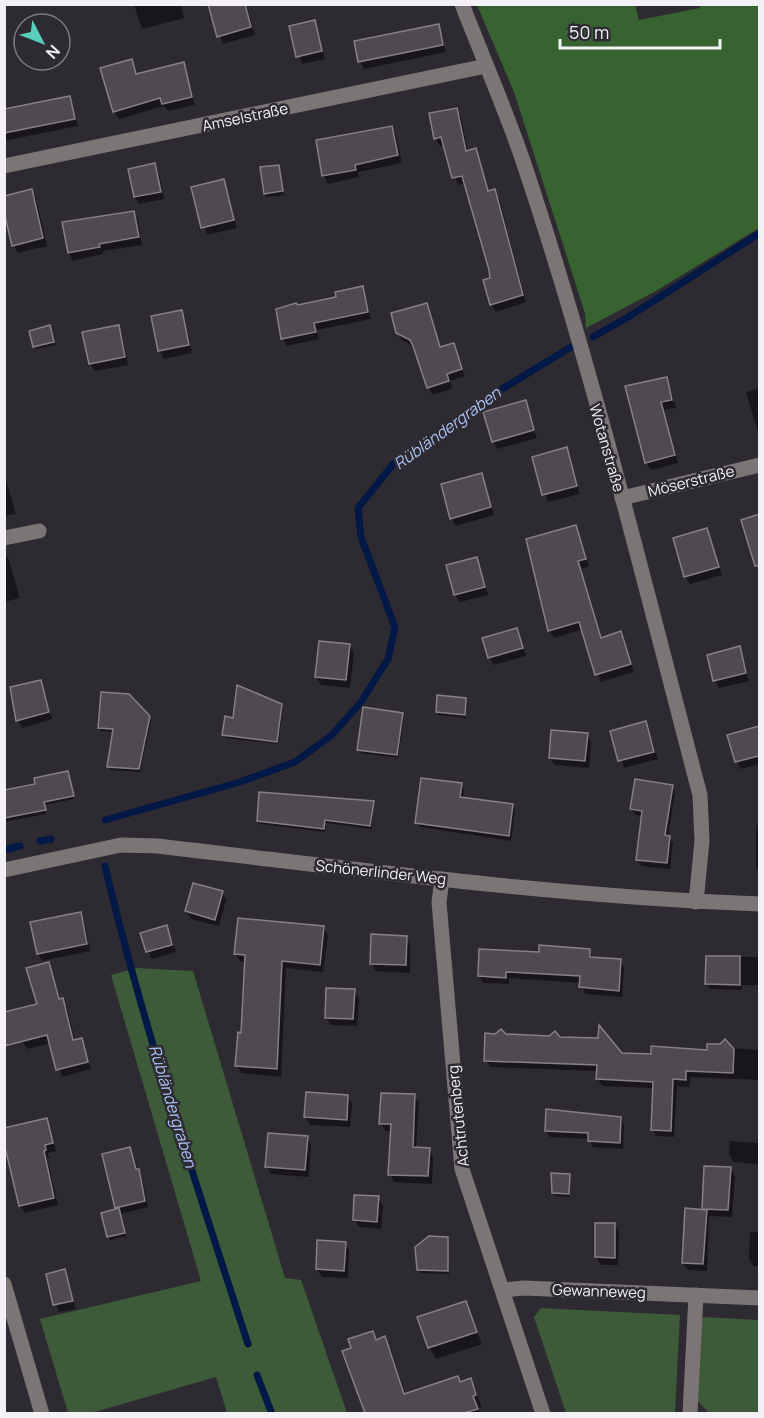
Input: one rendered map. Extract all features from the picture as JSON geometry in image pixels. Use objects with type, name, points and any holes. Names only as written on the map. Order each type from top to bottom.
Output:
[{"type":"street","name":"Wotanstraße","points":[[462,4],[522,160],[562,286],[622,498],[700,795],[702,841],[696,902]]},
{"type":"street","name":"Amselstraße","points":[[4,166],[486,66]]},
{"type":"street","name":"Möserstraße","points":[[622,498],[759,465]]},
{"type":"street","points":[[4,538],[39,531]]},
{"type":"street","name":"Schönerlinder Weg","points":[[4,870],[121,845],[157,846],[442,879],[696,902],[759,904]]},
{"type":"street","name":"Achtrutenberg","points":[[442,879],[439,902],[462,1169],[543,1413]]},
{"type":"street","points":[[4,1284],[42,1413]]},
{"type":"street","name":"Gewanneweg","points":[[503,1290],[524,1288],[759,1298]]},
{"type":"street","points":[[690,1413],[696,1295]]},
{"type":"green space","points":[[477,5],[635,5],[639,20],[700,8],[699,5],[759,5],[759,228],[656,291],[586,328],[585,313],[514,92]]},
{"type":"green space","points":[[137,968],[193,971],[285,1278],[301,1280],[347,1413],[227,1413],[216,1377],[91,1413],[68,1413],[40,1319],[201,1281],[111,975]]},
{"type":"green space","points":[[541,1308],[680,1315],[675,1413],[566,1413],[534,1317]]},
{"type":"green space","points":[[702,1317],[759,1320],[759,1413],[709,1413],[698,1401]]},
{"type":"building","points":[[208,4],[245,4],[251,27],[217,37]]},
{"type":"building","points":[[315,20],[322,51],[296,57],[289,26]]},
{"type":"building","points":[[439,24],[443,45],[358,62],[354,41]]},
{"type":"building","points":[[132,59],[136,74],[184,62],[192,97],[162,104],[160,98],[113,112],[100,68]]},
{"type":"building","points":[[70,96],[75,119],[4,133],[4,109]]},
{"type":"building","points":[[457,108],[466,151],[476,148],[488,191],[495,189],[523,295],[490,305],[483,280],[490,278],[489,270],[462,176],[452,178],[441,137],[434,139],[429,113]]},
{"type":"building","points":[[392,126],[398,155],[355,165],[356,170],[322,176],[316,140]]},
{"type":"building","points":[[155,163],[161,192],[134,197],[128,169]]},
{"type":"building","points":[[279,165],[283,191],[264,194],[260,167]]},
{"type":"building","points":[[224,179],[234,220],[201,228],[191,187]]},
{"type":"building","points":[[32,189],[43,238],[12,246],[4,212],[4,196]]},
{"type":"building","points":[[134,211],[139,237],[99,244],[100,247],[68,253],[62,222]]},
{"type":"building","points":[[363,286],[368,312],[314,323],[316,332],[281,339],[276,309],[296,303],[298,305],[336,297],[335,292]]},
{"type":"building","points":[[427,303],[440,347],[454,343],[462,369],[447,374],[449,381],[427,388],[413,346],[410,340],[396,333],[391,313]]},
{"type":"building","points":[[182,310],[189,345],[158,351],[151,316]]},
{"type":"building","points":[[50,325],[54,342],[33,347],[29,331]]},
{"type":"building","points":[[119,325],[125,357],[89,364],[82,332]]},
{"type":"building","points":[[667,377],[672,400],[661,402],[675,455],[645,463],[625,386]]},
{"type":"building","points":[[526,400],[534,430],[492,442],[483,412]]},
{"type":"building","points":[[567,447],[577,486],[542,495],[532,457]]},
{"type":"building","points":[[482,473],[491,507],[450,519],[441,484]]},
{"type":"building","points":[[759,514],[759,566],[755,566],[741,520]]},
{"type":"building","points":[[576,525],[586,559],[578,561],[601,638],[621,631],[631,664],[595,675],[579,622],[548,631],[526,539]]},
{"type":"building","points":[[707,528],[719,567],[684,577],[673,538]]},
{"type":"building","points":[[477,557],[485,587],[454,595],[446,565]]},
{"type":"building","points":[[517,628],[523,648],[488,658],[482,638]]},
{"type":"building","points":[[319,641],[350,644],[346,680],[315,677]]},
{"type":"building","points":[[740,646],[746,673],[713,681],[707,655]]},
{"type":"building","points":[[41,680],[49,712],[16,721],[10,687]]},
{"type":"building","points":[[237,685],[282,704],[277,742],[222,735],[225,716],[233,718]]},
{"type":"building","points":[[101,692],[129,694],[150,716],[139,769],[107,767],[113,729],[98,728]]},
{"type":"building","points":[[437,695],[466,698],[465,715],[436,712]]},
{"type":"building","points":[[363,707],[403,713],[397,755],[357,750]]},
{"type":"building","points":[[646,721],[654,752],[618,761],[610,731]]},
{"type":"building","points":[[759,726],[759,756],[735,762],[727,735]]},
{"type":"building","points":[[551,730],[588,733],[585,761],[549,758]]},
{"type":"building","points":[[68,771],[74,796],[44,802],[46,810],[4,818],[4,790],[35,784],[34,778]]},
{"type":"building","points":[[421,778],[462,783],[460,797],[513,804],[509,836],[415,823]]},
{"type":"building","points":[[635,779],[673,785],[665,835],[670,836],[667,863],[636,860],[642,811],[630,809]]},
{"type":"building","points":[[259,792],[374,801],[370,826],[325,820],[324,829],[257,821]]},
{"type":"building","points":[[193,883],[223,891],[215,920],[185,911]]},
{"type":"building","points":[[81,912],[87,944],[37,954],[30,922]]},
{"type":"building","points":[[238,918],[324,926],[320,965],[282,961],[277,1069],[235,1066],[238,1032],[241,1033],[245,955],[234,954]]},
{"type":"building","points":[[167,925],[172,945],[146,952],[140,933]]},
{"type":"building","points":[[371,934],[407,936],[406,965],[370,964]]},
{"type":"building","points":[[539,945],[590,949],[590,957],[621,959],[619,991],[579,987],[580,976],[506,972],[506,978],[478,976],[479,949],[539,952]]},
{"type":"building","points":[[706,956],[740,956],[740,985],[705,984]]},
{"type":"building","points":[[49,962],[59,999],[63,998],[73,1040],[82,1038],[88,1062],[56,1070],[47,1035],[4,1046],[4,1012],[37,1004],[26,968]]},
{"type":"building","points":[[326,988],[355,989],[353,1019],[325,1018]]},
{"type":"building","points":[[599,1025],[622,1053],[651,1054],[651,1046],[707,1050],[707,1044],[720,1044],[725,1039],[734,1049],[733,1073],[686,1071],[686,1080],[673,1079],[671,1131],[651,1130],[653,1082],[596,1079],[597,1065],[484,1061],[485,1033],[495,1034],[501,1029],[506,1034],[549,1036],[555,1031],[560,1037],[598,1038]]},
{"type":"building","points":[[306,1092],[348,1095],[347,1120],[304,1117]]},
{"type":"building","points":[[381,1093],[415,1094],[413,1147],[430,1148],[428,1176],[388,1175],[391,1124],[379,1124]]},
{"type":"building","points":[[546,1109],[621,1117],[620,1143],[588,1141],[588,1133],[545,1131]]},
{"type":"building","points":[[47,1118],[53,1143],[45,1145],[46,1150],[44,1151],[54,1198],[19,1206],[4,1143],[4,1128]]},
{"type":"building","points":[[268,1133],[308,1136],[305,1170],[265,1167]]},
{"type":"building","points":[[130,1147],[136,1169],[139,1169],[145,1201],[115,1208],[102,1154]]},
{"type":"building","points":[[704,1166],[731,1167],[728,1210],[702,1209]]},
{"type":"building","points":[[551,1173],[570,1174],[569,1194],[552,1193]]},
{"type":"building","points":[[354,1195],[379,1196],[377,1222],[353,1220]]},
{"type":"building","points":[[119,1208],[125,1233],[107,1237],[101,1213]]},
{"type":"building","points":[[685,1208],[707,1210],[703,1264],[682,1263]]},
{"type":"building","points":[[595,1223],[615,1223],[615,1258],[595,1257]]},
{"type":"building","points":[[429,1236],[448,1237],[448,1271],[417,1270],[415,1247]]},
{"type":"building","points":[[317,1240],[346,1242],[344,1271],[316,1269]]},
{"type":"building","points":[[65,1269],[73,1301],[53,1305],[46,1274]]},
{"type":"building","points":[[466,1301],[477,1332],[428,1348],[417,1317]]},
{"type":"building","points":[[373,1331],[376,1340],[385,1336],[404,1394],[458,1376],[460,1382],[471,1378],[476,1395],[473,1396],[478,1409],[464,1413],[365,1413],[342,1351],[351,1348],[348,1339]]},
{"type":"waterway","name":"Rübländergraben","points":[[593,337],[760,233]]},
{"type":"waterway","name":"Rübländergraben","points":[[105,820],[240,782],[295,762],[332,735],[361,702],[388,659],[395,627],[361,537],[358,508],[394,463],[437,438],[502,389],[571,347]]},
{"type":"waterway","points":[[40,841],[51,839]]},
{"type":"waterway","points":[[4,850],[20,846]]},
{"type":"waterway","name":"Rübländergraben","points":[[105,866],[153,1046],[248,1344]]},
{"type":"waterway","name":"Rübländergraben","points":[[257,1375],[272,1414]]}]
